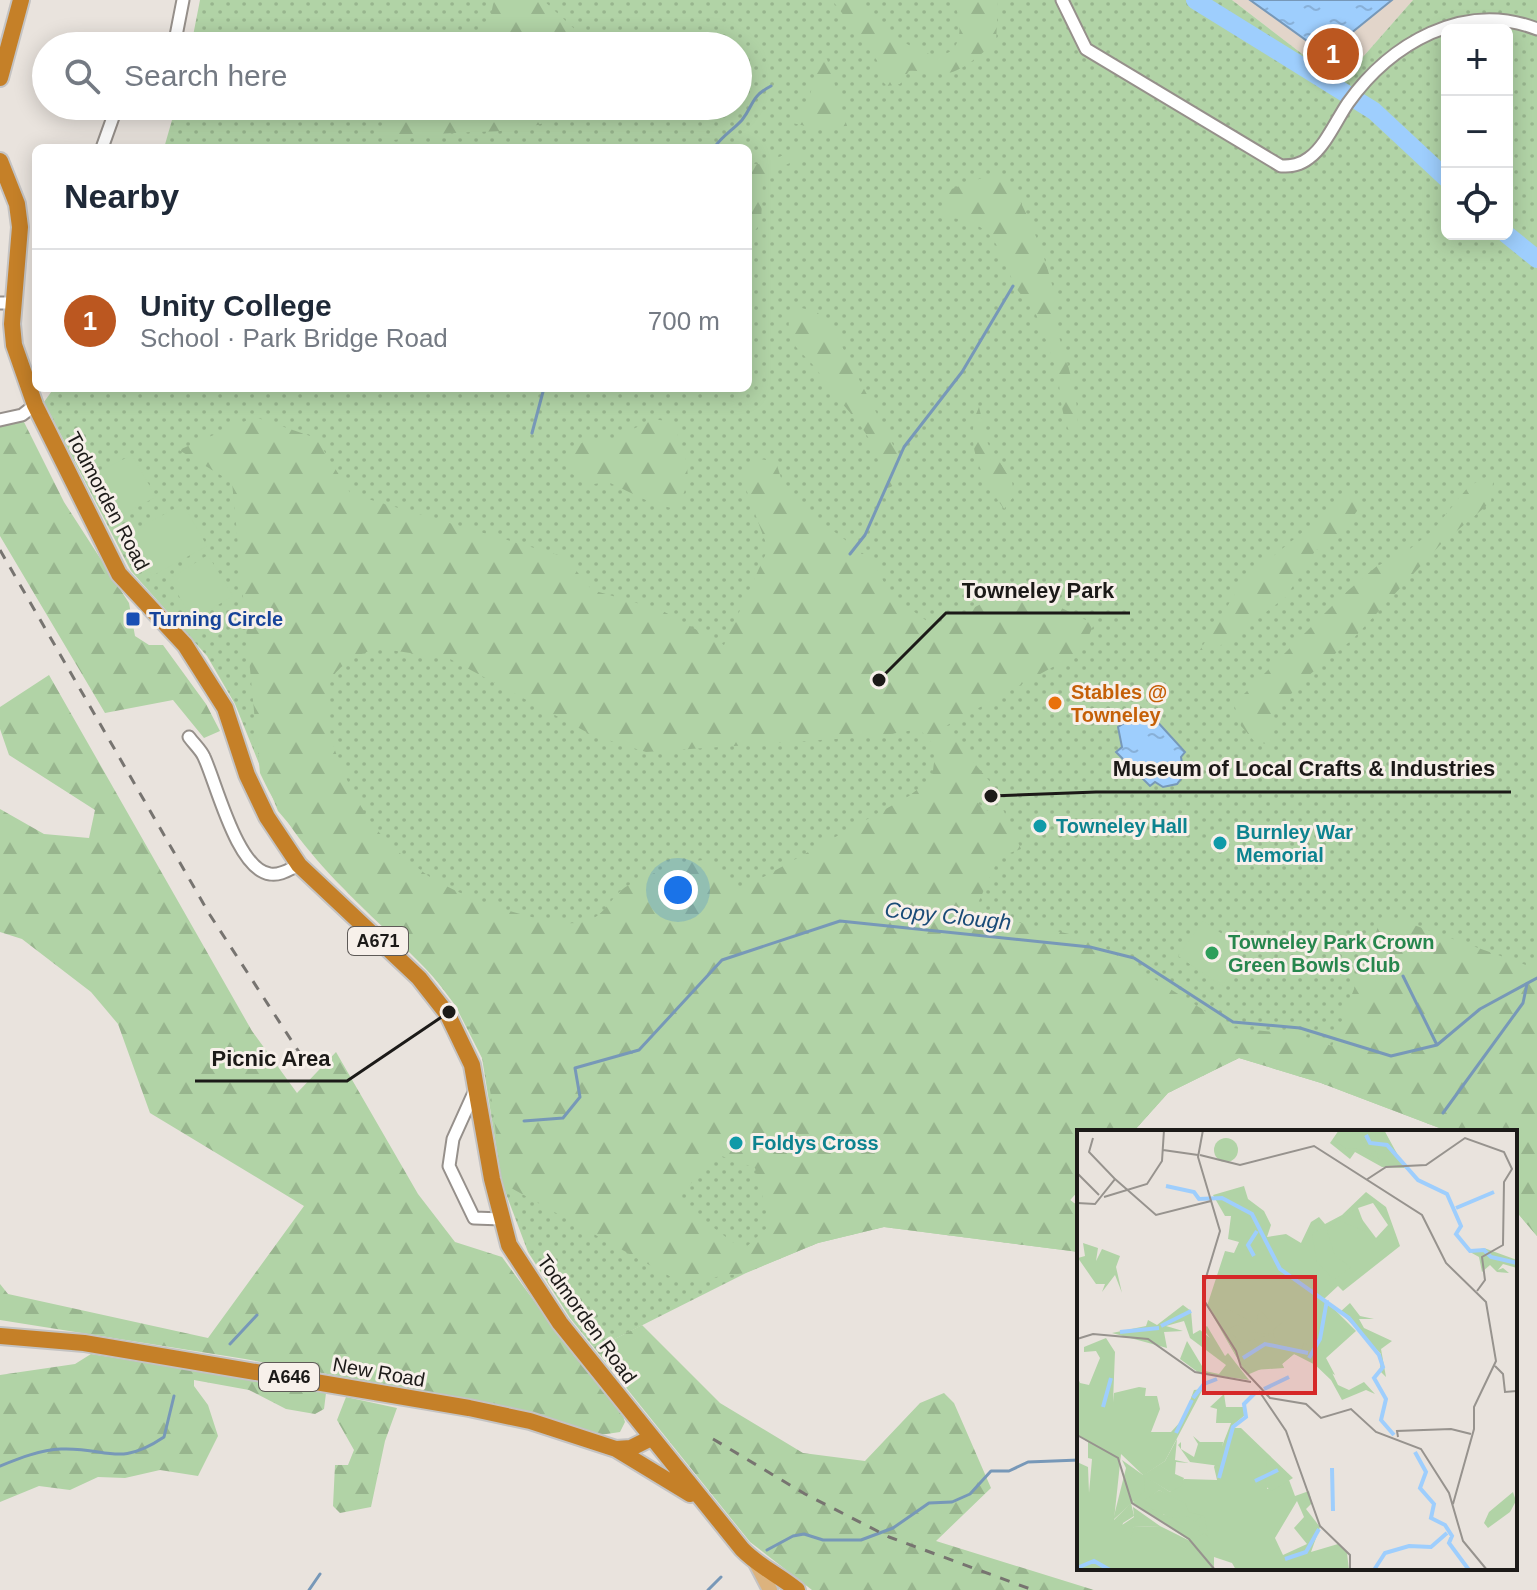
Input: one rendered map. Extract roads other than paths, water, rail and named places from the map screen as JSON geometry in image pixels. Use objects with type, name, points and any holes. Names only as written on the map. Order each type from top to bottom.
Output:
[{"type":"highway","points":[[0,78],[21,0]]},
{"type":"highway","name":"Todmorden Road","points":[[0,161],[17,204],[20,227],[7,303],[14,345],[35,405],[119,574],[185,645],[225,708],[260,803],[299,865],[419,978],[448,1015],[472,1065],[509,1245],[560,1323],[702,1501],[756,1563],[777,1573],[797,1590]]},
{"type":"highway","name":"New Road","points":[[0,1336],[84,1343],[530,1421],[616,1449],[702,1501]]},
{"type":"highway","points":[[616,1449],[631,1448],[651,1438]]},
{"type":"main road","points":[[756,1563],[770,1590]]},
{"type":"street","points":[[177,32],[183,0]]},
{"type":"street","points":[[1062,0],[1086,49],[1281,166],[1295,166],[1312,157],[1357,91],[1416,26]]},
{"type":"street","points":[[1499,7],[1527,19],[1537,29]]},
{"type":"street","points":[[103,144],[112,120]]},
{"type":"street","points":[[0,420],[22,415],[35,405]]},
{"type":"street","points":[[189,737],[203,754],[225,819],[257,868],[268,875],[280,874],[299,865]]},
{"type":"street","points":[[476,1088],[457,1126],[449,1166],[474,1218],[502,1219]]},
{"type":"water","points":[[1250,0],[1392,0],[1329,51],[1310,43]]},
{"type":"water","points":[[1134,717],[1147,722],[1153,717],[1185,752],[1181,757],[1184,775],[1177,784],[1163,787],[1155,782],[1150,786],[1116,752],[1122,747],[1118,727]]},
{"type":"waterway","points":[[1195,0],[1374,111],[1441,173]]},
{"type":"waterway","points":[[752,104],[771,86]]},
{"type":"waterway","points":[[717,144],[742,120]]},
{"type":"waterway","points":[[1513,240],[1537,259]]},
{"type":"waterway","points":[[850,554],[865,535],[904,447],[962,372],[1013,286]]},
{"type":"waterway","points":[[532,433],[543,392]]},
{"type":"waterway","name":"Copy Clough","points":[[524,1121],[563,1118],[580,1097],[575,1068],[639,1050],[722,960],[840,921],[1090,947],[1134,958],[1233,1022],[1300,1028],[1391,1056],[1437,1045]]},
{"type":"waterway","points":[[1403,976],[1437,1045],[1480,1009],[1537,978]]},
{"type":"waterway","points":[[1443,1113],[1523,1003],[1527,984]]},
{"type":"waterway","name":"Copy Clough","points":[[230,1344],[257,1315]]},
{"type":"waterway","name":"Copy Clough","points":[[0,1466],[53,1450],[77,1449],[113,1454],[135,1452],[164,1437],[174,1396]]},
{"type":"waterway","points":[[767,1550],[793,1536],[804,1534],[823,1540],[861,1540],[893,1528],[929,1503],[952,1502],[970,1494],[991,1471],[1009,1471],[1028,1462],[1077,1460]]},
{"type":"waterway","points":[[309,1590],[320,1574]]},
{"type":"waterway","points":[[708,1590],[721,1577]]},
{"type":"railway","points":[[0,550],[210,915],[308,1066]]},
{"type":"railway","points":[[713,1439],[805,1494],[889,1537],[1033,1590]]},
{"type":"place","name":"Unity College","points":[[1333,54]]},
{"type":"place","name":"Turning Circle","points":[[133,619]]},
{"type":"place","name":"Towneley Park","points":[[879,680]]},
{"type":"place","name":"Stables @ Towneley","points":[[1055,703]]},
{"type":"place","name":"Museum of Local Crafts & Industries","points":[[991,796]]},
{"type":"place","name":"Towneley Hall","points":[[1040,826]]},
{"type":"place","name":"Burnley War Memorial","points":[[1220,843]]},
{"type":"place","name":"Towneley Park Crown Green Bowls Club","points":[[1212,953]]},
{"type":"place","name":"Picnic Area","points":[[449,1012]]},
{"type":"place","name":"Foldys Cross","points":[[736,1143]]}]
